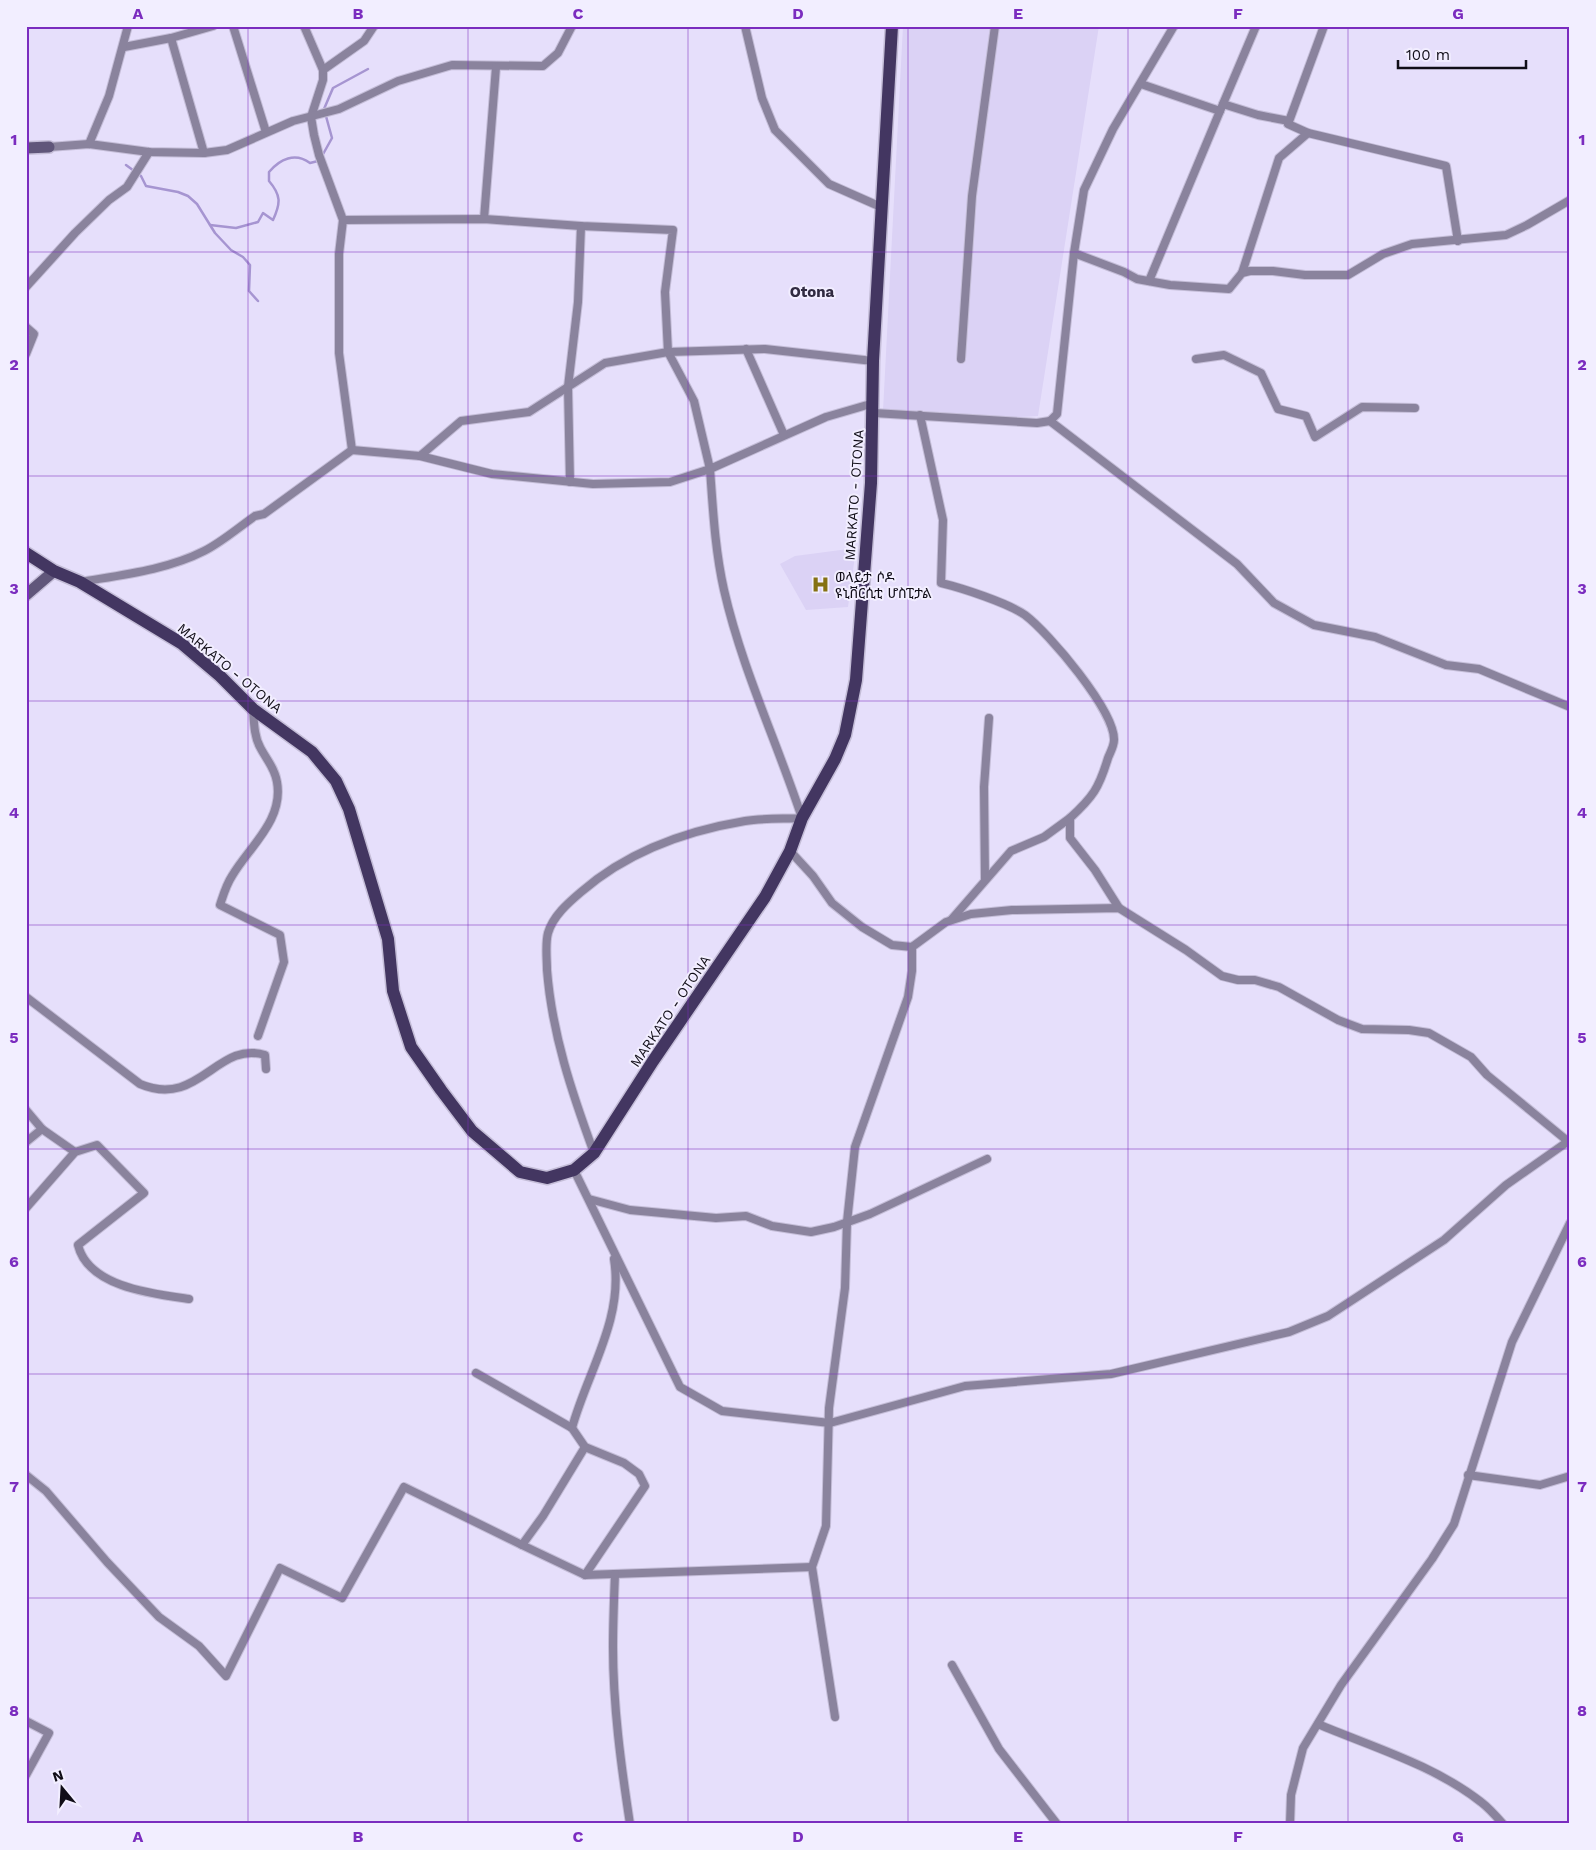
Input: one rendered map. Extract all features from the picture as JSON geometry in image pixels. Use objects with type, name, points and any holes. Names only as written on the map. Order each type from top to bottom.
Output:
[{"type":"main road","name":"MARKATO - OTONA","points":[[26,553],[54,572],[80,582],[181,643],[220,676],[253,709],[312,752],[336,781],[349,809],[388,939],[393,991],[412,1047],[472,1131],[520,1172],[547,1178],[574,1170],[594,1153],[653,1061],[765,897],[790,851],[802,818],[842,743],[856,680],[871,483],[881,207],[892,26]]},
{"type":"main road","points":[[26,148],[49,147]]},
{"type":"main road","points":[[26,595],[54,572]]},
{"type":"street","points":[[89,144],[109,96],[124,47],[128,26]]},
{"type":"street","points":[[124,47],[171,38],[213,26]]},
{"type":"street","points":[[233,26],[266,132]]},
{"type":"street","points":[[304,26],[323,70],[323,80],[311,117],[319,155],[343,220],[339,254],[339,353],[352,450]]},
{"type":"street","points":[[323,70],[364,41],[374,26]]},
{"type":"street","points":[[49,147],[89,144],[148,152],[204,153],[227,150],[266,132],[339,109],[398,80],[452,65],[496,67],[543,66],[558,53],[572,26]]},
{"type":"street","points":[[746,26],[762,98],[775,130],[829,184],[881,207]]},
{"type":"street","points":[[961,359],[972,196],[995,26]]},
{"type":"street","points":[[80,582],[121,576],[180,561],[205,551],[255,516],[264,514],[352,450],[420,456],[492,474],[570,482],[670,482],[710,469],[826,417],[874,408],[920,415],[1037,423],[1050,421],[1057,414],[1059,404],[1074,253],[1084,190],[1113,129],[1142,84],[1174,26]]},
{"type":"street","points":[[1149,281],[1256,26]]},
{"type":"street","points":[[1324,26],[1288,124],[1308,132],[1446,166],[1458,241]]},
{"type":"street","points":[[171,38],[204,153]]},
{"type":"street","points":[[484,219],[496,67]]},
{"type":"street","points":[[1142,84],[1222,108],[1289,121]]},
{"type":"street","points":[[1074,253],[1124,272],[1136,279],[1170,285],[1228,289],[1242,273],[1279,158],[1308,132]]},
{"type":"street","points":[[26,287],[109,200],[127,187],[148,152]]},
{"type":"street","points":[[1242,273],[1273,271],[1305,275],[1348,275],[1396,249],[1412,244],[1506,235],[1544,216],[1570,200]]},
{"type":"street","points":[[343,220],[484,219],[673,230],[665,292],[668,352],[694,401],[710,469],[715,539],[724,591],[765,724],[802,818],[746,821],[670,840],[622,861],[597,878],[563,907],[548,932],[546,946],[550,1001],[568,1083],[594,1153]]},
{"type":"street","points":[[570,482],[568,387],[578,302],[582,226]]},
{"type":"street","points":[[26,327],[31,330],[34,338],[26,354]]},
{"type":"street","points":[[746,349],[784,435]]},
{"type":"street","points":[[420,456],[461,421],[529,412],[605,363],[668,352],[746,349],[765,349],[874,361]]},
{"type":"street","points":[[1196,359],[1224,355],[1261,373],[1278,409],[1306,416],[1316,437],[1362,407],[1415,408]]},
{"type":"street","points":[[790,851],[832,903],[862,928],[892,945],[912,947],[951,920],[1011,851],[1044,836],[1070,818],[1091,798],[1101,780],[1114,740],[1105,709],[1064,656],[1025,615],[1005,605],[940,583],[943,520],[920,415]]},
{"type":"street","points":[[1050,421],[1237,564],[1274,603],[1314,625],[1375,637],[1446,665],[1479,669],[1570,706]]},
{"type":"street","points":[[253,709],[254,729],[260,747],[271,763],[278,782],[277,801],[273,820],[231,877],[220,905],[280,935],[284,962],[258,1036]]},
{"type":"street","points":[[985,879],[984,787],[989,718]]},
{"type":"street","points":[[574,1170],[613,1252],[643,1307],[680,1387],[722,1411],[830,1423],[965,1386],[1110,1374],[1289,1332],[1328,1316],[1444,1240],[1506,1185],[1569,1142],[1486,1075],[1470,1057],[1429,1033],[1408,1030],[1362,1029],[1338,1020],[1279,987],[1255,980],[1238,980],[1222,976],[1186,950],[1119,908],[1070,838],[1070,818]]},
{"type":"street","points":[[951,920],[971,914],[1012,910],[1119,908]]},
{"type":"street","points":[[835,1717],[812,1567],[826,1526],[829,1408],[845,1288],[847,1222],[855,1147],[908,997],[912,971],[912,947]]},
{"type":"street","points":[[26,997],[140,1084],[149,1088],[167,1091],[186,1086],[239,1054],[252,1051],[265,1056],[266,1069]]},
{"type":"street","points":[[26,1110],[42,1129],[75,1152]]},
{"type":"street","points":[[26,1142],[42,1129]]},
{"type":"street","points":[[26,1208],[75,1152],[97,1145],[144,1193],[78,1245],[80,1255],[109,1281],[160,1295],[189,1299]]},
{"type":"street","points":[[589,1199],[630,1210],[716,1218],[746,1216],[772,1226],[811,1232],[870,1214],[987,1159]]},
{"type":"street","points":[[1290,1824],[1292,1795],[1303,1748],[1341,1685],[1432,1559],[1454,1524],[1468,1475],[1512,1342],[1570,1223]]},
{"type":"street","points":[[572,1428],[578,1405],[599,1355],[614,1301],[618,1280],[613,1252]]},
{"type":"street","points":[[476,1373],[572,1428],[585,1447],[624,1463],[639,1474],[644,1486],[585,1575]]},
{"type":"street","points":[[522,1545],[543,1516],[585,1447]]},
{"type":"street","points":[[26,1475],[46,1491],[107,1562],[159,1617],[199,1646],[226,1676],[280,1568],[342,1598],[404,1487],[585,1575],[812,1567]]},
{"type":"street","points":[[1468,1475],[1540,1486],[1570,1476]]},
{"type":"street","points":[[615,1574],[613,1657],[620,1757],[630,1824]]},
{"type":"street","points":[[952,1666],[999,1750],[1057,1824]]},
{"type":"street","points":[[26,1721],[49,1733],[26,1775]]},
{"type":"street","points":[[1318,1724],[1430,1771],[1458,1786],[1483,1803],[1502,1824]]},
{"type":"shaded area","points":[[903,26],[1099,26],[1038,416],[1002,418],[883,411]]},
{"type":"shaded area","name":"ወላይታ ሶዶ ዩኒቨርሲቲ ሆስፒታል","points":[[856,548],[848,607],[806,610],[780,564],[795,556]]},
{"type":"waterway","points":[[322,156],[332,138],[324,109],[333,88],[368,69]]},
{"type":"waterway","points":[[210,225],[236,228],[258,222],[263,213],[273,220],[279,199],[269,181],[269,172],[288,158],[299,158],[310,163],[318,161]]},
{"type":"waterway","points":[[126,165],[141,176],[146,186],[178,192],[188,196],[197,204],[215,233],[231,250],[243,257],[250,265],[249,291],[258,301]]},
{"type":"place","name":"ወላይታ ሶዶ ዩኒቨርሲቲ ሆስፒታል","points":[[821,585]]},
{"type":"district","name":"Otona","points":[[812,292]]}]
